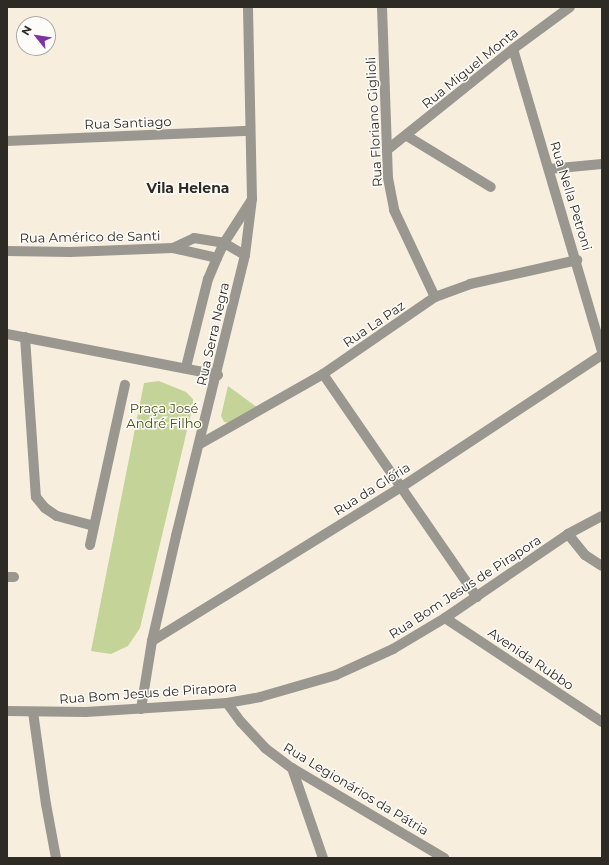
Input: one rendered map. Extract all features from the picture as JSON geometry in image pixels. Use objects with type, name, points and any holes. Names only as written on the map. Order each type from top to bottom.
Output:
[{"type":"street","name":"Rua Serra Negra","points":[[141,709],[152,641],[218,375],[245,255],[252,199],[248,7]]},
{"type":"street","name":"Rua Floriano Giglioli","points":[[382,7],[388,178],[394,210],[435,297]]},
{"type":"street","name":"Rua Miguel Monta","points":[[388,150],[513,49],[570,7]]},
{"type":"street","name":"Rua Nella Petroni","points":[[513,49],[577,260],[602,352]]},
{"type":"street","name":"Rua Santiago","points":[[7,141],[250,131]]},
{"type":"street","points":[[407,136],[491,187]]},
{"type":"street","points":[[549,169],[602,164]]},
{"type":"street","points":[[186,367],[208,279],[224,243],[252,199]]},
{"type":"street","points":[[173,248],[194,238],[224,243],[245,255]]},
{"type":"street","points":[[173,248],[217,258]]},
{"type":"street","name":"Rua Américo de Santi","points":[[7,251],[70,252],[173,248]]},
{"type":"street","name":"Rua La Paz","points":[[200,444],[323,374],[435,297],[470,284],[577,260]]},
{"type":"street","points":[[7,334],[186,367],[218,375]]},
{"type":"street","points":[[25,337],[36,497],[45,508],[57,516],[94,526]]},
{"type":"street","name":"Rua da Glória","points":[[152,641],[400,488],[602,355]]},
{"type":"street","points":[[323,374],[400,488],[477,596]]},
{"type":"street","points":[[90,545],[125,385]]},
{"type":"street","name":"Rua Bom Jesus de Pirapora","points":[[7,711],[33,712],[141,709],[228,703],[260,697],[336,675],[393,650],[446,618],[568,534],[602,516]]},
{"type":"street","points":[[568,534],[585,555],[602,566]]},
{"type":"street","name":"Avenida Rubbo","points":[[446,618],[602,722]]},
{"type":"street","name":"Rua Legionários da Pátria","points":[[228,703],[240,722],[265,748],[292,768],[444,858]]},
{"type":"street","points":[[33,712],[46,804],[56,858]]},
{"type":"street","points":[[292,768],[323,858]]},
{"type":"green space","name":"Praça José André Filho","points":[[159,381],[186,392],[193,399],[193,405],[140,628],[128,646],[111,654],[91,651],[144,383]]},
{"type":"green space","points":[[228,386],[258,408],[230,423],[224,422],[221,416]]},
{"type":"district","name":"Vila Helena","points":[[188,188]]}]
